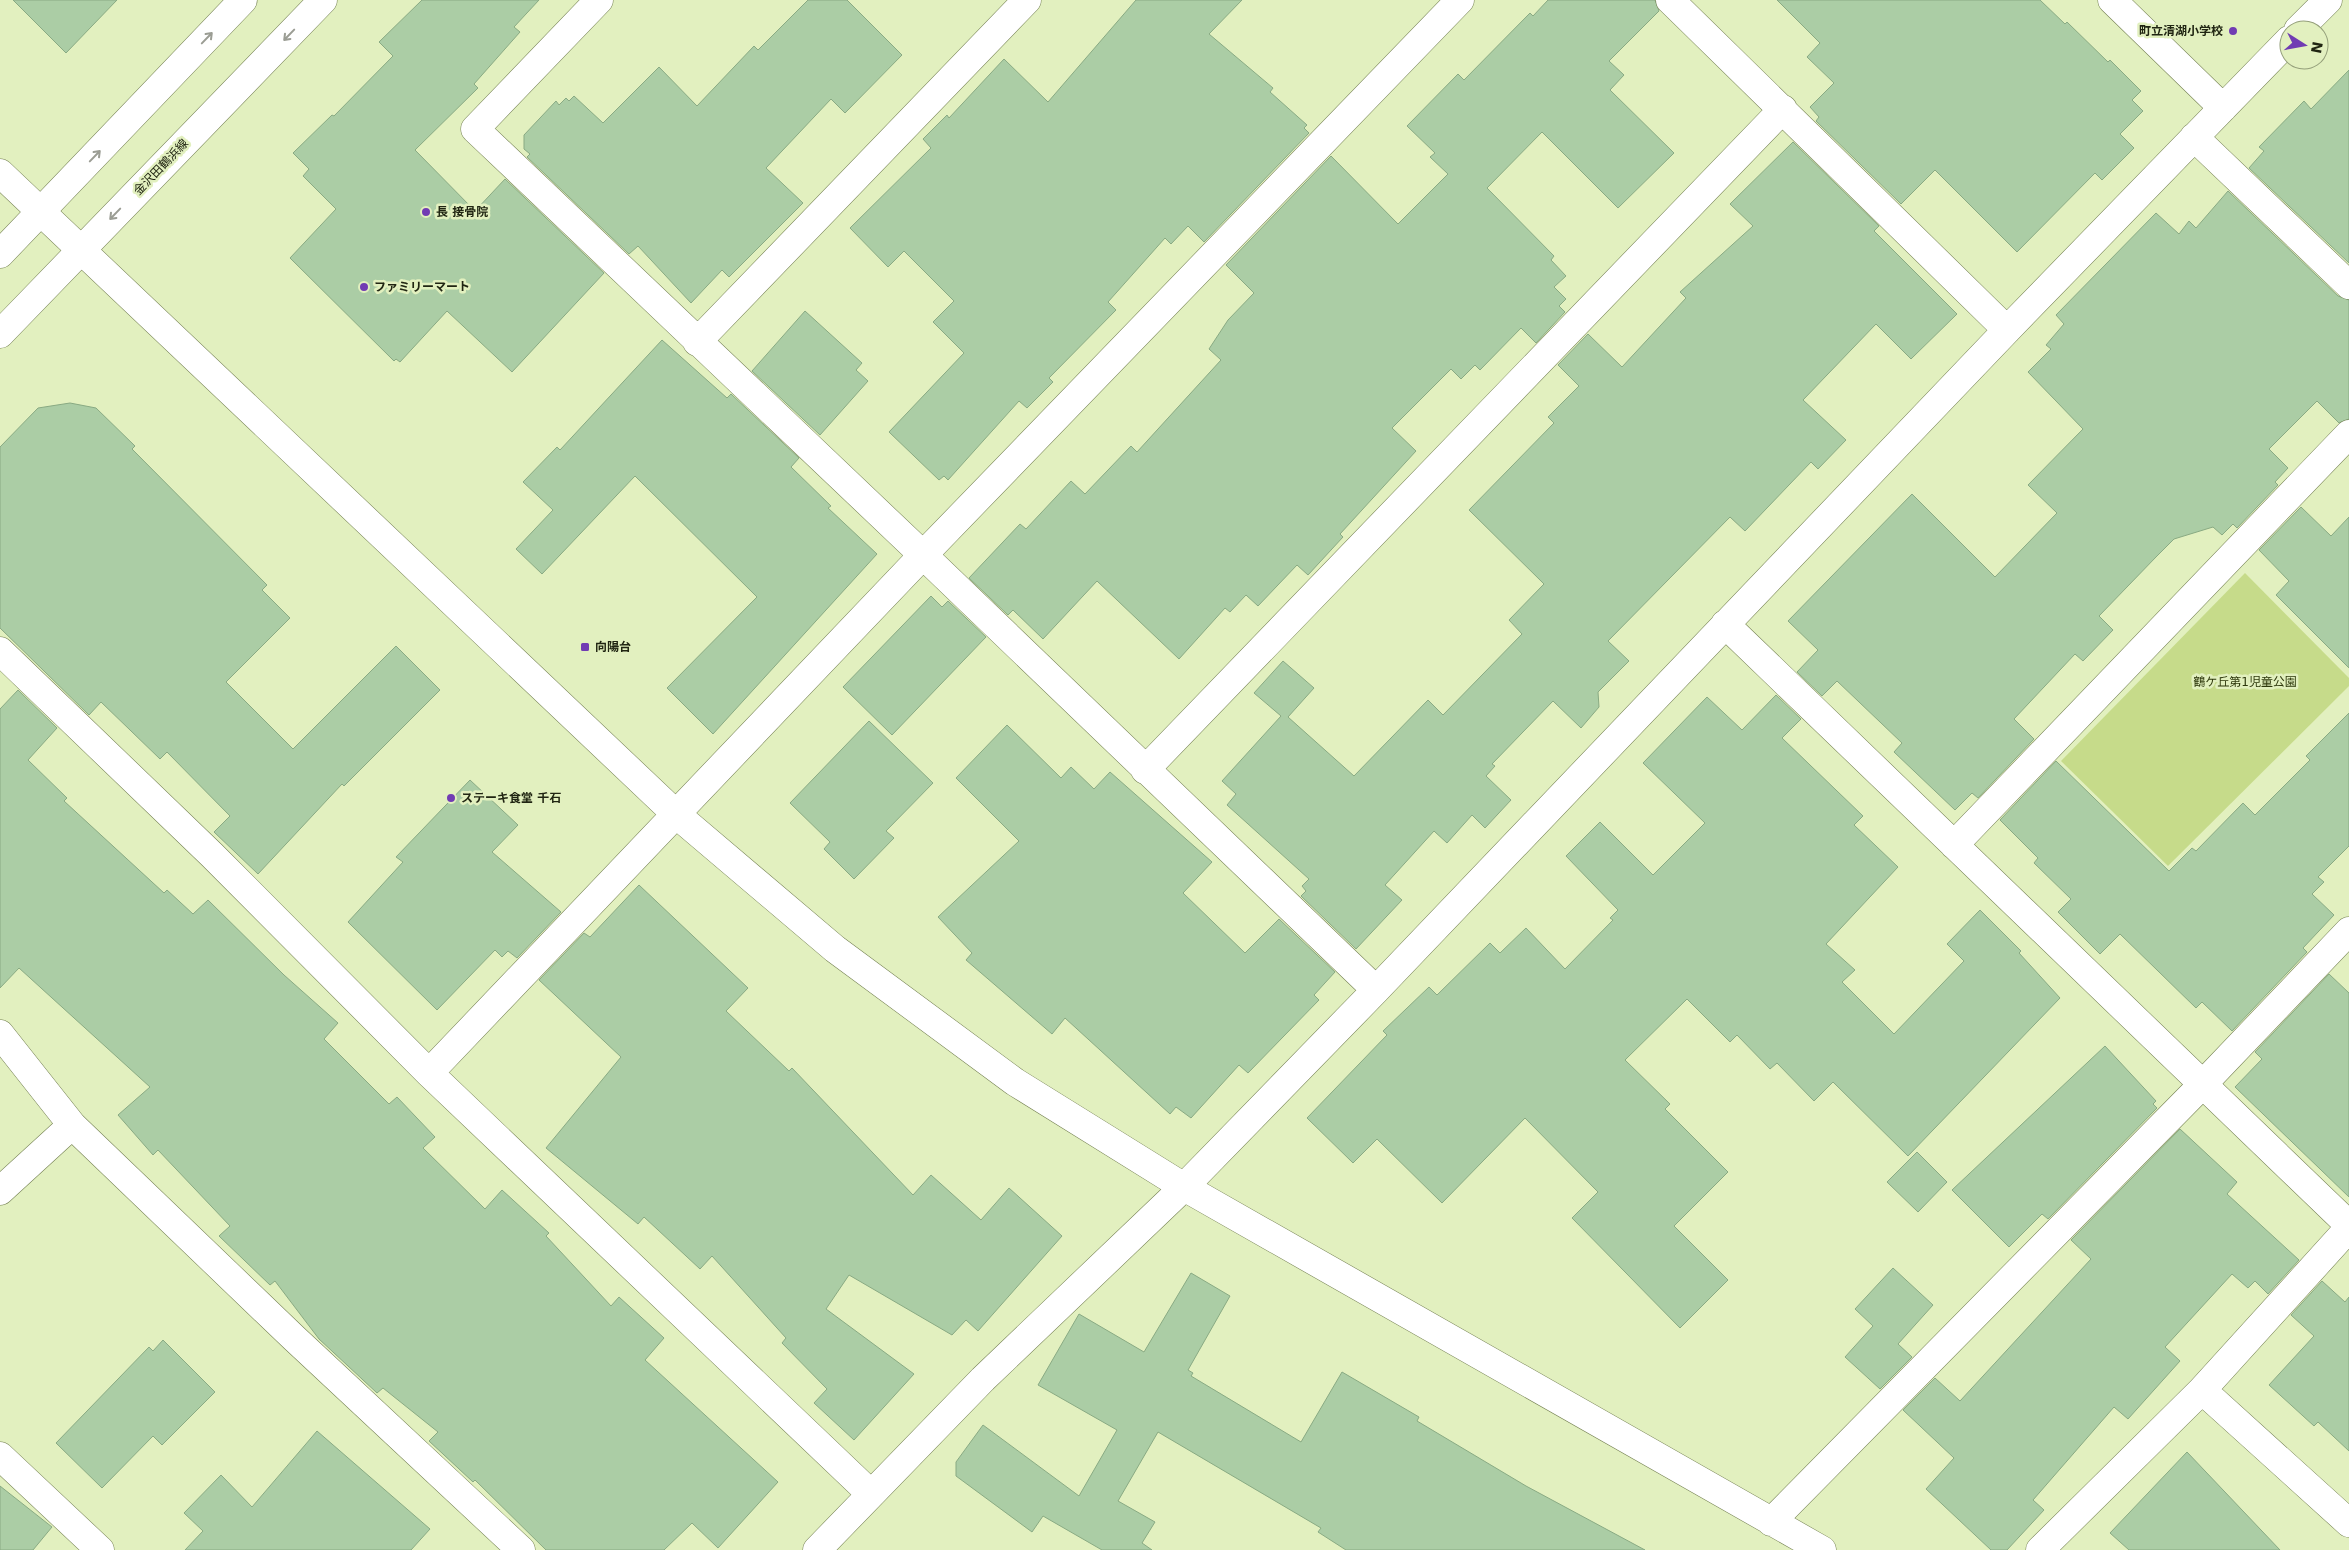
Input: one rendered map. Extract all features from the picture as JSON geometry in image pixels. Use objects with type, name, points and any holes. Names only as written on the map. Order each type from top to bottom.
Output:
[{"type":"street","points":[[0,254],[243,0]]},
{"type":"street","name":"金沢田鶴浜線","points":[[0,334],[323,0]]},
{"type":"street","points":[[599,0],[475,129],[697,342],[923,554],[1145,770],[1376,990]]},
{"type":"street","points":[[697,342],[1027,0]]},
{"type":"street","points":[[429,1073],[677,815],[923,554],[1460,0]]},
{"type":"street","points":[[1670,0],[2007,330]]},
{"type":"street","points":[[2112,0],[2223,108]]},
{"type":"street","points":[[2308,20],[2328,0]]},
{"type":"street","points":[[817,1550],[983,1379],[1184,1187],[1376,990],[2007,330],[2279,50]]},
{"type":"street","points":[[1145,770],[1783,109]]},
{"type":"street","points":[[2194,137],[2349,285]]},
{"type":"street","points":[[0,173],[677,815],[835,949],[1015,1082],[1184,1187],[1822,1550]]},
{"type":"street","points":[[1954,845],[2349,434]]},
{"type":"street","points":[[1725,624],[2349,1226],[2202,1390],[2040,1550]]},
{"type":"street","points":[[0,651],[212,855],[429,1073],[871,1494]]},
{"type":"street","points":[[1771,1522],[2203,1084],[2349,931]]},
{"type":"street","points":[[0,1034],[72,1126],[294,1338],[521,1550]]},
{"type":"street","points":[[0,1191],[72,1126]]},
{"type":"street","points":[[2202,1390],[2349,1523]]},
{"type":"street","points":[[0,1456],[100,1550]]},
{"type":"green space","name":"鶴ケ丘第1児童公園","points":[[2245,573],[2349,678],[2349,686],[2168,866],[2061,761]]},
{"type":"building","points":[[13,0],[117,0],[66,53]]},
{"type":"building","points":[[422,0],[539,0],[514,27],[520,32],[474,84],[478,88],[415,150],[475,211],[505,179],[604,273],[512,372],[447,311],[400,362],[396,359],[394,361],[290,258],[336,209],[303,176],[309,169],[293,153],[332,115],[334,116],[393,56],[379,42]]},
{"type":"building","points":[[808,0],[847,0],[902,55],[845,113],[831,99],[766,168],[803,203],[729,277],[722,270],[691,303],[638,246],[629,254],[527,157],[530,154],[524,149],[524,135],[556,101],[559,105],[566,98],[569,101],[574,96],[603,123],[659,67],[697,106],[754,46],[758,50]]},
{"type":"building","points":[[1136,0],[1242,0],[1209,34],[1273,88],[1270,92],[1307,125],[1304,128],[1309,133],[1204,242],[1188,226],[1171,244],[1165,238],[1108,302],[1116,310],[1049,378],[1053,382],[1027,408],[1019,401],[948,480],[944,476],[939,480],[889,432],[964,353],[933,322],[954,301],[904,251],[888,267],[850,228],[931,148],[923,139],[947,115],[949,118],[1004,59],[1048,102]]},
{"type":"building","points":[[1548,0],[1655,0],[1659,11],[1609,61],[1624,75],[1610,90],[1674,153],[1618,208],[1542,132],[1487,188],[1554,256],[1551,260],[1566,276],[1554,287],[1566,299],[1559,306],[1565,312],[1536,343],[1521,328],[1480,370],[1475,365],[1461,379],[1451,369],[1392,428],[1416,451],[1340,534],[1343,537],[1308,575],[1297,565],[1258,606],[1246,595],[1230,612],[1225,608],[1179,659],[1097,581],[1043,639],[1013,610],[1008,615],[969,578],[1020,524],[1026,529],[1071,481],[1085,494],[1131,446],[1137,452],[1221,360],[1209,349],[1228,320],[1254,293],[1226,265],[1331,156],[1398,224],[1448,174],[1430,157],[1435,153],[1407,126],[1458,74],[1464,80],[1530,13],[1533,16]]},
{"type":"building","points":[[1777,0],[2040,0],[2065,24],[2067,22],[2108,62],[2110,60],[2141,91],[2132,100],[2143,111],[2120,134],[2134,148],[2102,180],[2095,173],[2017,252],[1935,170],[1901,204],[1816,121],[1819,117],[1810,107],[1834,83],[1807,57],[1820,43]]},
{"type":"building","points":[[2349,70],[2349,263],[2249,168],[2264,151],[2259,147],[2304,101],[2311,109]]},
{"type":"building","points":[[1793,142],[1879,226],[1874,231],[1957,314],[1911,359],[1876,324],[1803,400],[1846,440],[1818,469],[1811,462],[1745,531],[1730,517],[1608,641],[1629,661],[1598,692],[1599,707],[1581,728],[1553,701],[1492,764],[1495,766],[1486,776],[1511,800],[1485,828],[1472,815],[1447,843],[1434,831],[1385,885],[1402,900],[1356,949],[1301,896],[1306,891],[1302,886],[1309,879],[1227,805],[1236,794],[1222,781],[1281,716],[1254,693],[1283,661],[1314,688],[1288,717],[1354,776],[1428,700],[1443,715],[1522,634],[1509,620],[1544,584],[1469,510],[1554,423],[1548,417],[1579,386],[1558,365],[1588,334],[1622,367],[1686,298],[1680,292],[1753,226],[1730,204]]},
{"type":"building","points":[[2228,191],[2338,296],[2349,300],[2349,419],[2339,423],[2317,401],[2269,449],[2288,468],[2275,482],[2278,485],[2237,528],[2233,524],[2222,535],[2213,527],[2174,539],[2099,616],[2113,630],[2083,661],[2075,654],[2014,719],[2034,739],[1978,798],[1972,793],[1955,810],[1894,752],[1902,743],[1837,681],[1822,696],[1797,672],[1818,650],[1788,621],[1912,494],[1995,577],[2057,513],[2028,485],[2083,429],[2028,372],[2051,349],[2046,345],[2064,324],[2056,315],[2156,213],[2179,234],[2189,221],[2196,228]]},
{"type":"building","points":[[805,311],[862,363],[856,370],[868,381],[820,435],[752,371]]},
{"type":"building","points":[[662,340],[727,398],[731,394],[799,458],[791,467],[831,506],[828,508],[877,554],[713,734],[667,688],[757,597],[635,476],[542,574],[516,549],[553,510],[523,482],[557,447],[560,450]]},
{"type":"building","points":[[70,403],[96,408],[135,446],[132,449],[267,585],[262,590],[290,618],[226,682],[293,749],[396,646],[440,690],[344,786],[342,784],[258,874],[214,832],[230,816],[167,752],[160,759],[101,702],[89,715],[0,628],[0,447],[38,408]]},
{"type":"building","points":[[2301,507],[2331,536],[2349,517],[2349,668],[2276,595],[2289,581],[2259,550]]},
{"type":"building","points":[[931,596],[942,607],[948,601],[986,637],[892,735],[843,687]]},
{"type":"building","points":[[18,690],[57,728],[28,760],[67,798],[64,801],[164,893],[167,890],[193,914],[208,900],[284,975],[338,1023],[324,1039],[389,1104],[397,1097],[435,1137],[423,1148],[485,1209],[502,1190],[549,1233],[546,1236],[611,1306],[619,1297],[664,1338],[645,1360],[778,1482],[718,1548],[692,1523],[664,1550],[546,1550],[475,1480],[473,1482],[429,1441],[438,1432],[383,1388],[377,1393],[319,1339],[275,1281],[270,1285],[219,1236],[230,1226],[158,1150],[153,1155],[118,1115],[150,1087],[19,968],[0,988],[0,709]]},
{"type":"building","points":[[1776,695],[1801,719],[1782,738],[1863,816],[1854,825],[1898,867],[1826,944],[1855,970],[1842,982],[1894,1034],[1964,961],[1947,944],[1980,910],[2021,951],[2019,953],[2060,998],[1908,1156],[1833,1082],[1814,1101],[1777,1063],[1770,1069],[1737,1035],[1730,1042],[1687,999],[1625,1060],[1670,1104],[1665,1109],[1728,1172],[1674,1226],[1728,1280],[1680,1328],[1572,1218],[1598,1192],[1525,1118],[1442,1203],[1377,1139],[1353,1163],[1307,1118],[1387,1035],[1383,1031],[1429,987],[1437,995],[1490,943],[1500,953],[1526,928],[1565,969],[1613,920],[1610,918],[1618,910],[1566,856],[1600,822],[1653,875],[1705,823],[1643,763],[1707,697],[1742,730]]},
{"type":"building","points":[[2349,713],[2349,846],[2318,877],[2324,882],[2312,894],[2334,915],[2303,948],[2307,952],[2232,1031],[2202,1002],[2196,1008],[2120,934],[2100,954],[2058,912],[2071,899],[2034,863],[2038,858],[2000,820],[2056,761],[2169,871],[2192,848],[2196,851],[2243,803],[2255,815],[2310,760],[2306,756]]},
{"type":"building","points":[[869,721],[933,783],[886,831],[894,838],[854,879],[824,849],[830,842],[790,803]]},
{"type":"building","points":[[1007,725],[1061,778],[1071,767],[1094,789],[1110,772],[1212,862],[1183,893],[1245,953],[1279,919],[1335,972],[1314,995],[1319,1000],[1248,1073],[1239,1065],[1191,1118],[1176,1107],[1170,1114],[1065,1018],[1052,1034],[966,960],[972,953],[938,917],[1019,841],[956,778]]},
{"type":"building","points":[[470,780],[518,825],[492,852],[561,912],[517,958],[508,951],[502,957],[495,950],[437,1010],[348,922],[403,862],[396,857]]},
{"type":"building","points":[[639,885],[748,988],[726,1011],[789,1071],[792,1068],[913,1195],[931,1175],[981,1220],[1009,1188],[1062,1236],[978,1331],[966,1320],[952,1335],[849,1275],[826,1309],[914,1374],[854,1440],[814,1403],[827,1389],[782,1343],[786,1338],[712,1256],[700,1269],[644,1217],[638,1224],[546,1148],[621,1057],[539,980],[584,933],[590,937]]},
{"type":"building","points":[[2329,974],[2349,993],[2349,1197],[2235,1087],[2262,1059],[2255,1052]]},
{"type":"building","points":[[2105,1046],[2156,1101],[2153,1104],[2157,1108],[2048,1219],[2042,1214],[2009,1247],[1952,1190]]},
{"type":"building","points":[[2180,1129],[2237,1182],[2227,1194],[2299,1260],[2268,1294],[2255,1281],[2248,1288],[2232,1274],[2165,1347],[2180,1361],[2128,1419],[2114,1407],[2033,1500],[2044,1510],[2007,1550],[1991,1550],[1926,1489],[1954,1458],[1903,1410],[1935,1378],[1960,1401],[2091,1259],[2071,1240]]},
{"type":"building","points":[[1917,1152],[1947,1182],[1918,1212],[1887,1182]]},
{"type":"building","points":[[1893,1268],[1933,1305],[1898,1344],[1912,1357],[1880,1389],[1845,1357],[1873,1326],[1855,1309]]},
{"type":"building","points":[[1191,1273],[1230,1296],[1188,1370],[1193,1373],[1191,1376],[1301,1442],[1342,1372],[1419,1417],[1417,1421],[1526,1486],[1645,1550],[1346,1550],[1318,1532],[1321,1528],[1158,1432],[1118,1501],[1155,1522],[1142,1543],[1152,1550],[1102,1550],[1043,1516],[1032,1532],[956,1476],[956,1462],[983,1425],[1079,1496],[1117,1430],[1038,1385],[1079,1314],[1144,1352]]},
{"type":"building","points":[[2322,1281],[2345,1302],[2349,1297],[2349,1451],[2318,1422],[2314,1426],[2269,1385],[2314,1336],[2291,1315]]},
{"type":"building","points":[[163,1340],[215,1392],[162,1445],[153,1436],[102,1488],[56,1443],[149,1347],[153,1351]]},
{"type":"building","points":[[317,1431],[430,1529],[411,1550],[185,1550],[203,1531],[184,1513],[221,1475],[252,1507]]},
{"type":"building","points":[[2187,1452],[2280,1550],[2129,1550],[2110,1533]]},
{"type":"building","points":[[0,1486],[52,1527],[33,1550],[0,1550]]},
{"type":"place","name":"町立清湖小学校","points":[[2233,31]]},
{"type":"place","name":"長 接骨院","points":[[426,212]]},
{"type":"place","name":"ファミリーマート","points":[[364,287]]},
{"type":"place","name":"向陽台","points":[[585,647]]},
{"type":"place","name":"ステーキ食堂 千石","points":[[451,798]]}]
